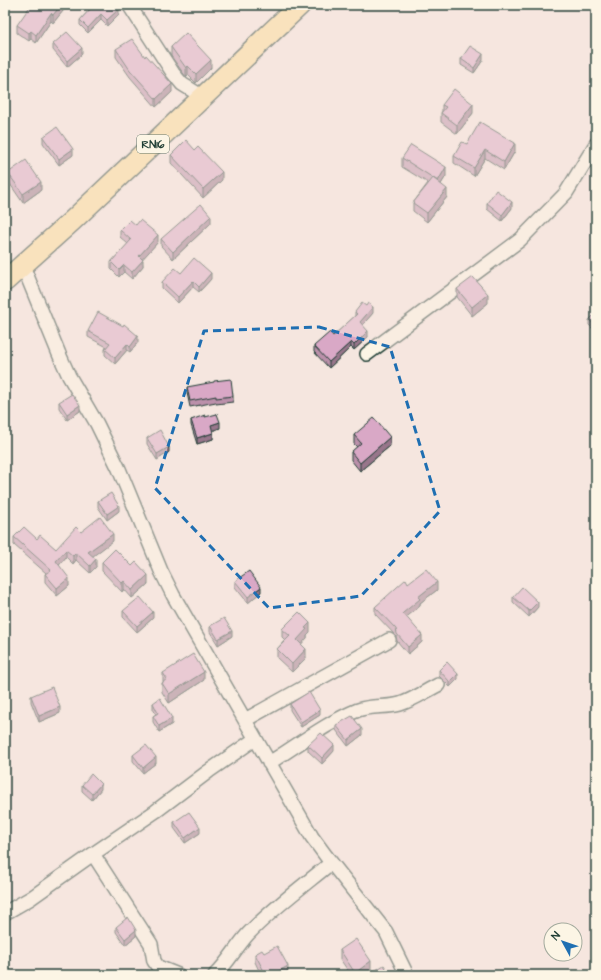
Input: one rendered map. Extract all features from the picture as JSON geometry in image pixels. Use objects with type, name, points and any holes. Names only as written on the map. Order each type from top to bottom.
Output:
[{"type":"main road","name":"RN16","points":[[5,281],[23,266],[300,5]]},
{"type":"street","points":[[129,5],[173,73],[182,84],[203,97]]},
{"type":"street","points":[[367,354],[520,240],[566,193],[596,144]]},
{"type":"street","points":[[23,266],[58,354],[97,424],[119,469],[161,571],[173,595],[312,837],[331,864],[386,932],[407,975]]},
{"type":"street","points":[[245,720],[389,640]]},
{"type":"street","points":[[269,763],[312,735],[359,710],[371,707],[402,704],[438,685]]},
{"type":"street","points":[[5,913],[31,898],[255,740]]},
{"type":"street","points":[[93,854],[151,944],[155,964],[158,967],[178,975]]},
{"type":"street","points":[[215,975],[236,947],[255,926],[331,864]]},
{"type":"highlighted area","points":[[319,327],[390,347],[440,511],[361,596],[269,608],[155,488],[204,331]]},
{"type":"building","points":[[31,5],[34,5],[41,10],[45,5],[61,5],[53,15],[51,13],[36,35],[31,31],[29,33],[17,25]]},
{"type":"building","points":[[94,5],[116,5],[119,9],[107,20],[101,14],[88,28],[80,20]]},
{"type":"building","points":[[67,32],[82,48],[67,61],[53,44]]},
{"type":"building","points":[[186,33],[211,60],[196,74],[188,66],[186,68],[171,47]]},
{"type":"building","points":[[132,39],[145,57],[146,55],[172,84],[156,99],[130,70],[116,49]]},
{"type":"building","points":[[470,46],[483,54],[474,68],[461,59]]},
{"type":"building","points":[[454,89],[473,104],[457,125],[441,113],[446,107],[442,105]]},
{"type":"building","points":[[480,122],[515,143],[504,162],[485,150],[474,168],[454,156],[462,142],[467,144]]},
{"type":"building","points":[[57,127],[73,149],[59,159],[43,137]]},
{"type":"building","points":[[186,140],[195,150],[198,147],[222,172],[203,189],[171,155]]},
{"type":"building","points":[[411,145],[446,167],[438,181],[402,158]]},
{"type":"building","points":[[26,160],[41,182],[23,194],[8,173]]},
{"type":"building","points":[[433,178],[447,189],[427,213],[413,203]]},
{"type":"building","points":[[496,190],[512,202],[502,215],[487,203]]},
{"type":"building","points":[[201,204],[211,216],[173,252],[161,239]]},
{"type":"building","points":[[130,220],[136,225],[140,220],[158,235],[139,256],[143,260],[132,272],[124,265],[119,270],[111,262],[131,240],[120,230]]},
{"type":"building","points":[[194,258],[211,273],[199,287],[193,281],[178,297],[162,282],[175,268],[181,273]]},
{"type":"building","points":[[473,277],[488,294],[472,307],[457,289]]},
{"type":"building","points":[[362,303],[366,306],[368,303],[373,307],[360,322],[368,331],[354,345],[351,342],[329,362],[314,346],[330,332],[333,336],[357,314],[355,312]]},
{"type":"building","points":[[98,312],[123,326],[124,324],[138,336],[130,347],[127,344],[115,358],[105,349],[110,343],[88,331]]},
{"type":"building","points":[[596,313],[596,326],[589,320]]},
{"type":"building","points":[[231,379],[233,396],[216,398],[216,396],[190,401],[187,387]]},
{"type":"building","points":[[72,394],[80,405],[67,414],[59,402]]},
{"type":"building","points":[[217,414],[220,422],[211,425],[213,433],[197,438],[191,420],[205,415],[205,417]]},
{"type":"building","points":[[374,418],[390,437],[360,463],[351,452],[361,443],[354,435]]},
{"type":"building","points":[[160,430],[169,447],[157,454],[147,438]]},
{"type":"building","points":[[111,493],[119,506],[107,514],[98,501]]},
{"type":"building","points":[[100,517],[113,534],[88,552],[96,559],[90,566],[76,553],[73,556],[66,550],[56,561],[69,578],[57,588],[45,574],[51,570],[14,537],[24,527],[37,539],[40,535],[56,549],[76,527],[81,532]]},
{"type":"building","points":[[115,549],[132,566],[136,562],[148,575],[132,590],[124,581],[122,583],[102,562]]},
{"type":"building","points":[[426,569],[437,582],[418,597],[420,599],[403,613],[422,635],[408,647],[397,634],[396,629],[375,607],[406,579],[408,583]]},
{"type":"building","points":[[249,571],[261,587],[248,597],[235,581]]},
{"type":"building","points":[[522,587],[538,602],[529,611],[513,597]]},
{"type":"building","points":[[140,597],[153,612],[137,626],[123,611]]},
{"type":"building","points":[[299,612],[310,623],[305,628],[307,629],[297,640],[306,649],[292,664],[277,649],[290,636],[282,629]]},
{"type":"building","points":[[224,618],[232,631],[218,639],[210,626]]},
{"type":"building","points":[[193,654],[204,672],[169,694],[162,683],[167,679],[163,673]]},
{"type":"building","points":[[447,662],[458,674],[450,682],[439,670]]},
{"type":"building","points":[[52,687],[60,707],[39,716],[31,696]]},
{"type":"building","points":[[309,692],[320,710],[301,722],[290,704]]},
{"type":"building","points":[[160,698],[172,718],[159,726],[153,716],[158,713],[153,703]]},
{"type":"building","points":[[352,716],[362,729],[348,740],[336,725]]},
{"type":"building","points":[[321,733],[334,745],[322,758],[308,745]]},
{"type":"building","points":[[146,745],[156,757],[143,768],[133,755]]},
{"type":"building","points":[[91,774],[101,784],[92,794],[82,785]]},
{"type":"building","points":[[189,812],[200,827],[185,838],[174,822]]},
{"type":"building","points":[[128,917],[136,930],[125,939],[116,927]]},
{"type":"building","points":[[356,939],[371,961],[355,973],[340,950]]},
{"type":"building","points":[[277,946],[288,966],[271,975],[266,975],[255,954],[262,950],[264,953]]},
{"type":"building","points":[[384,965],[389,973],[385,975],[372,975],[371,973]]}]
